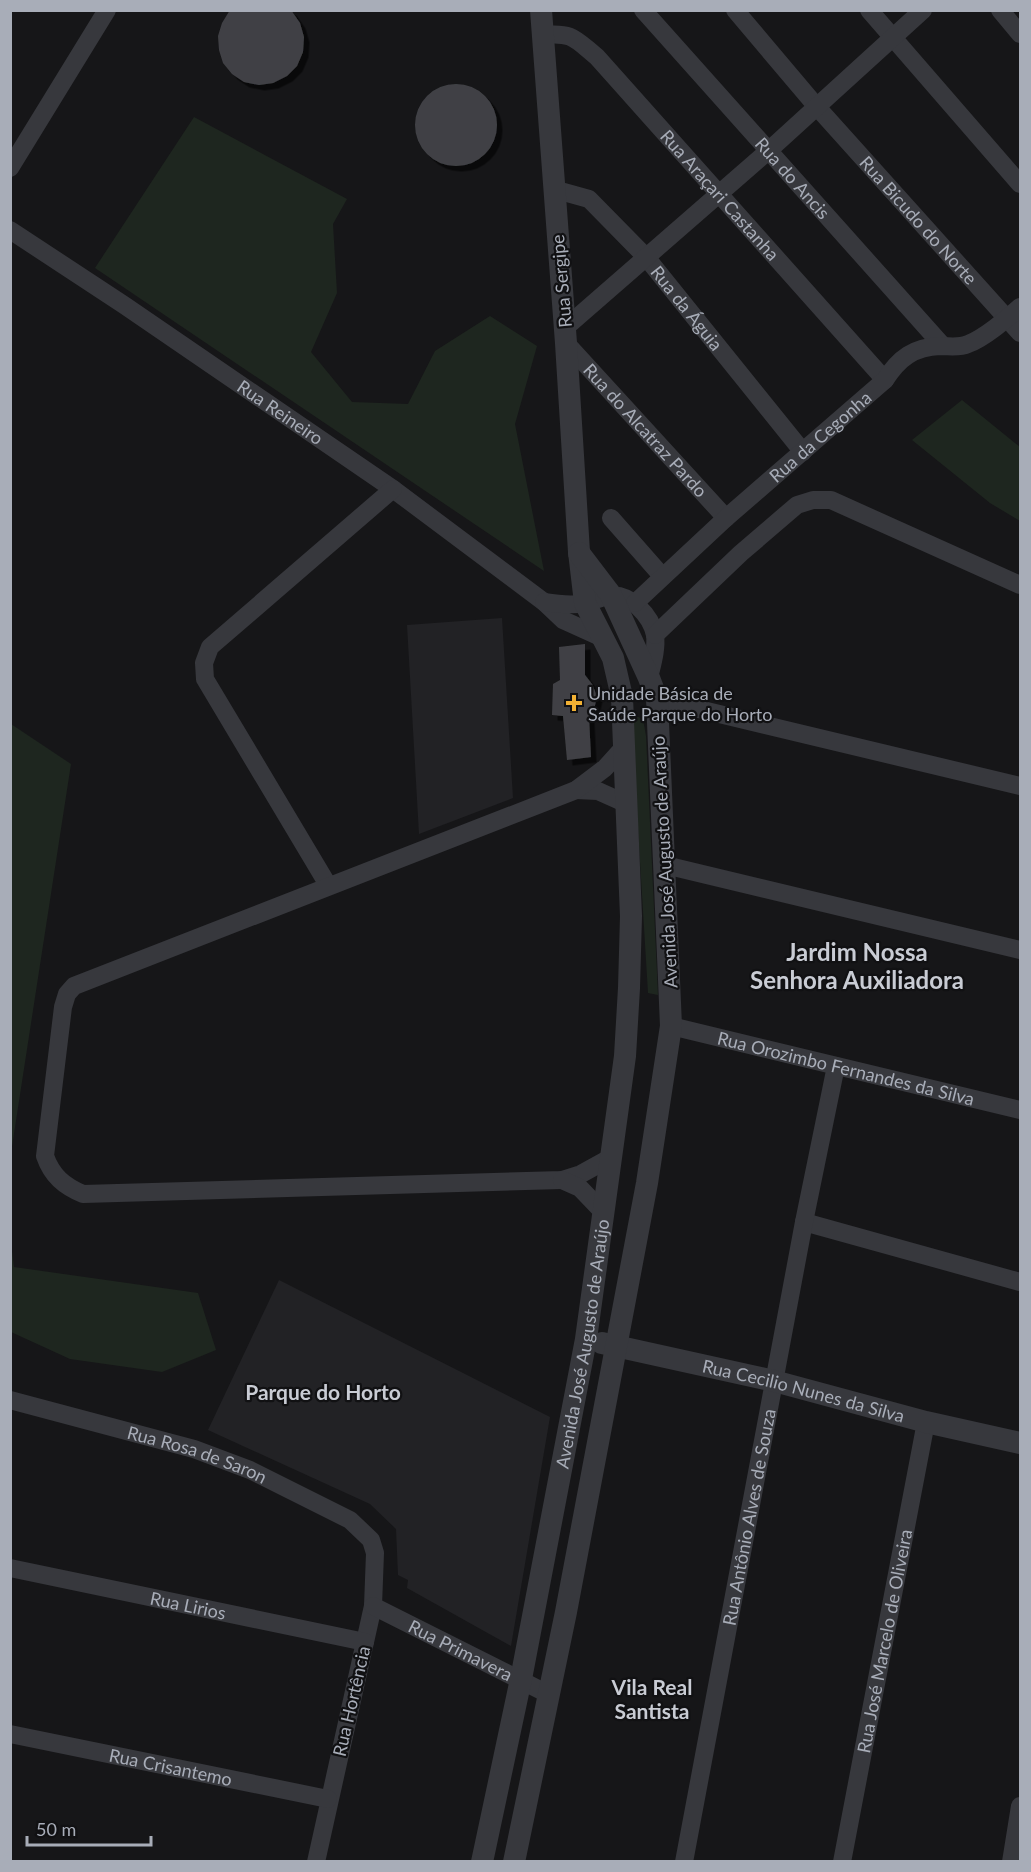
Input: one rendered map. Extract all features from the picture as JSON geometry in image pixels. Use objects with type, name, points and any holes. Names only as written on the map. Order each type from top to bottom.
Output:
[{"type":"street","points":[[10,168],[107,10]]},
{"type":"street","name":"Rua Sergipe","points":[[541,10],[566,335],[579,552]]},
{"type":"street","name":"Rua do Ancis","points":[[643,10],[942,346]]},
{"type":"street","name":"Rua Bicudo do Norte","points":[[735,10],[817,107],[1014,313],[1020,333]]},
{"type":"street","points":[[869,10],[1020,184]]},
{"type":"street","points":[[566,335],[646,257],[767,152],[923,10]]},
{"type":"street","points":[[1000,10],[1020,34]]},
{"type":"street","name":"Rua Araçari Castanha","points":[[543,35],[560,33],[573,36],[597,57],[885,380]]},
{"type":"street","name":"Rua da Águia","points":[[553,189],[589,199],[646,257],[803,452]]},
{"type":"street","name":"Rua Reineiro","points":[[10,230],[393,489],[544,602],[563,620],[605,639]]},
{"type":"street","name":"Rua da Cegonha","points":[[636,603],[726,518],[885,380],[906,354],[924,347],[957,347],[970,344],[1014,313]]},
{"type":"street","name":"Rua do Alcatraz Pardo","points":[[566,335],[726,518]]},
{"type":"street","points":[[328,885],[206,679],[204,663],[210,648],[393,489]]},
{"type":"street","points":[[655,635],[741,553],[797,505],[813,500],[831,500],[1020,585]]},
{"type":"street","points":[[611,518],[662,576]]},
{"type":"street","name":"Avenida José Augusto de Araújo","points":[[514,1862],[566,1612],[647,1183],[671,1026],[657,699],[611,595],[579,552]]},
{"type":"street","name":"Avenida José Augusto de Araújo","points":[[482,1862],[590,1340],[603,1212],[625,1056],[631,916],[622,697],[613,658],[585,603],[579,552]]},
{"type":"street","points":[[544,602],[585,603],[611,595],[636,603],[655,635],[649,678]]},
{"type":"street","points":[[657,699],[1020,786]]},
{"type":"street","points":[[610,1158],[581,1174],[562,1180],[83,1194],[67,1187],[49,1168],[45,1156],[63,1007],[67,994],[74,986],[576,790],[605,768],[624,747]]},
{"type":"street","points":[[576,790],[598,792],[627,804]]},
{"type":"street","points":[[665,865],[1020,950]]},
{"type":"street","name":"Rua Orozimbo Fernandes da Silva","points":[[671,1026],[1020,1110]]},
{"type":"street","name":"Rua Antônio Alves de Souza","points":[[684,1862],[804,1222],[836,1066]]},
{"type":"street","points":[[562,1180],[580,1188],[603,1212]]},
{"type":"street","points":[[804,1222],[1020,1282]]},
{"type":"street","name":"Rua Cecilio Nunes da Silva","points":[[590,1340],[774,1381],[926,1422],[1020,1443]]},
{"type":"street","name":"Rua Rosa de Saron","points":[[10,1400],[194,1449],[250,1470],[350,1520],[371,1540]]},
{"type":"street","name":"Rua José Marcelo de Oliveira","points":[[842,1862],[926,1422]]},
{"type":"street","name":"Rua Hortência","points":[[316,1862],[328,1799],[373,1606],[375,1553],[371,1540]]},
{"type":"street","name":"Rua Lirios","points":[[10,1568],[365,1642]]},
{"type":"street","name":"Rua Primavera","points":[[373,1606],[548,1694]]},
{"type":"street","name":"Rua Crisantemo","points":[[10,1734],[328,1799]]},
{"type":"street","points":[[1011,1862],[1020,1806]]},
{"type":"shaded area","points":[[194,117],[347,199],[333,224],[337,293],[311,352],[352,402],[408,404],[435,351],[490,316],[537,346],[515,424],[544,571],[95,268]]},
{"type":"shaded area","points":[[962,400],[1020,447],[1020,521],[990,503],[912,440]]},
{"type":"shaded area","points":[[502,618],[513,798],[419,834],[407,625]]},
{"type":"shaded area","points":[[631,714],[643,719],[646,736],[658,995],[648,993]]},
{"type":"shaded area","points":[[11,724],[71,764],[11,1153]]},
{"type":"shaded area","points":[[11,1243],[14,1267],[198,1293],[216,1350],[162,1372],[70,1359],[11,1332]]},
{"type":"shaded area","points":[[279,1280],[550,1417],[511,1646],[407,1588],[408,1580],[398,1575],[396,1529],[370,1504],[208,1430]]},
{"type":"building","points":[[230,10],[291,10],[300,23],[304,37],[303,52],[297,66],[287,76],[273,83],[259,85],[244,82],[232,74],[223,63],[218,36],[222,23]]},
{"type":"building","points":[[448,84],[464,84],[479,91],[490,102],[497,117],[494,141],[485,154],[464,166],[448,166],[433,159],[422,148],[415,133],[415,117],[422,102],[433,91]]},
{"type":"building","name":"Unidade Básica de Saúde Parque do Horto","points":[[585,644],[585,675],[597,696],[594,710],[589,717],[591,757],[567,760],[563,716],[552,715],[553,684],[560,680],[559,647]]},
{"type":"place","name":"Unidade Básica de Saúde Parque do Horto","points":[[574,703]]},
{"type":"district","name":"Jardim Nossa Senhora Auxiliadora","points":[[857,965]]},
{"type":"district","name":"Parque do Horto","points":[[323,1391]]},
{"type":"district","name":"Vila Real Santista","points":[[652,1698]]}]
